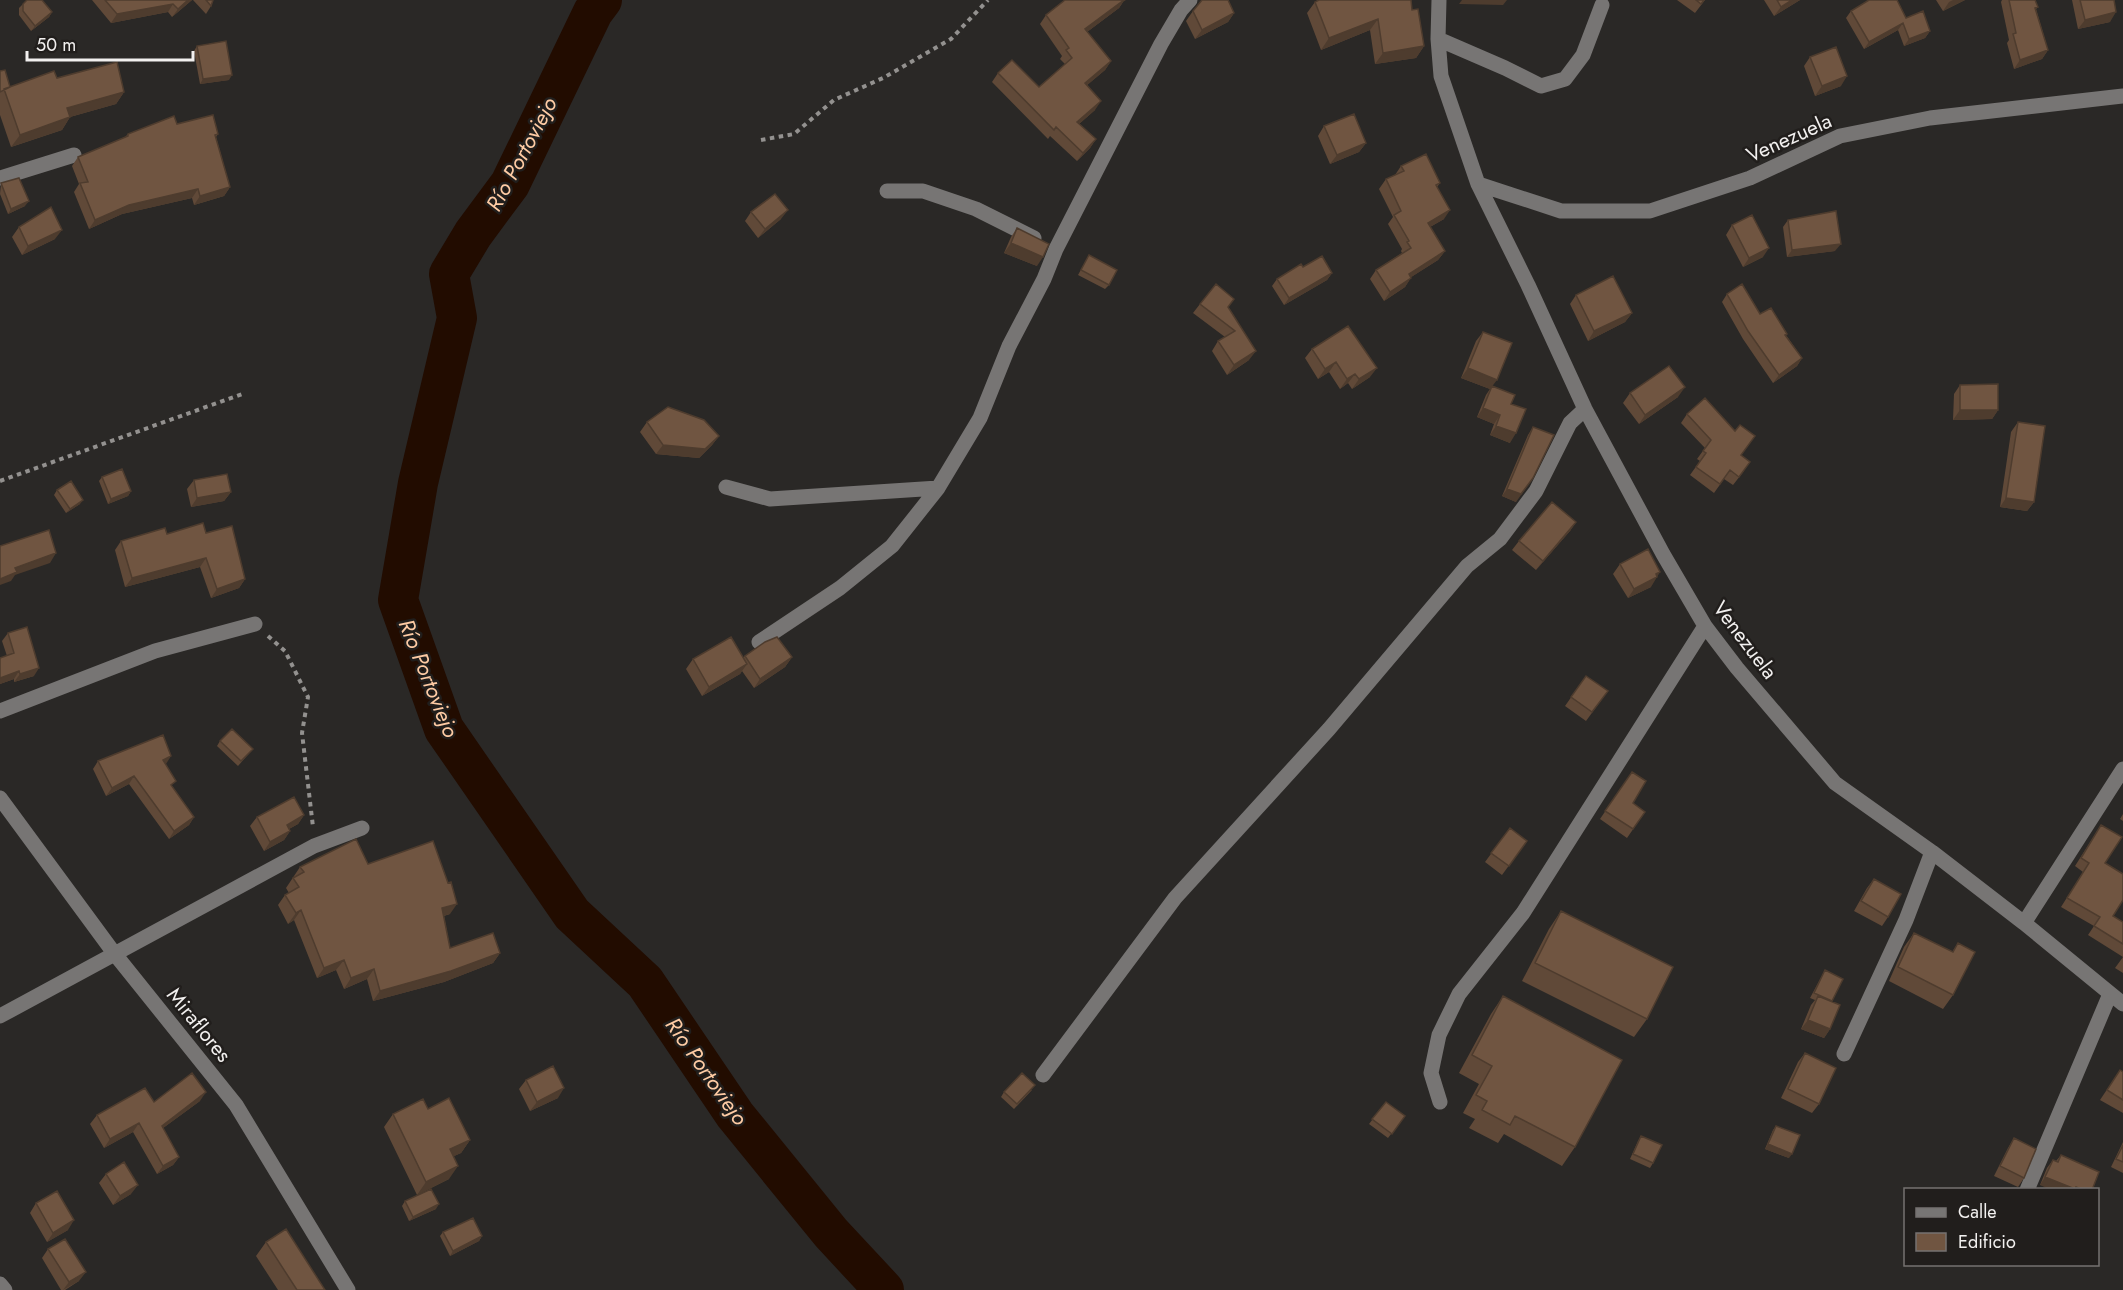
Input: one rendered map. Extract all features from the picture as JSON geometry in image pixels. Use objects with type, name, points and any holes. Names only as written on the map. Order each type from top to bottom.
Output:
[{"type":"street","points":[[759,642],[840,588],[892,546],[938,488],[980,418],[1009,346],[1161,44],[1180,10],[1190,0]]},
{"type":"street","name":"Venezuela","points":[[1439,0],[1438,39],[1441,76],[1478,184],[1585,409],[1663,554],[1705,626],[1737,668],[1834,783],[1932,852],[2123,1004]]},
{"type":"street","points":[[1438,39],[1541,86],[1565,79],[1583,55],[1602,5]]},
{"type":"street","name":"Venezuela","points":[[1478,184],[1561,211],[1650,211],[1750,178],[1840,136],[1930,118],[2123,96]]},
{"type":"street","points":[[0,178],[74,155]]},
{"type":"street","points":[[887,191],[923,190],[976,209],[1056,249]]},
{"type":"street","points":[[1044,1076],[1175,898],[1329,729],[1467,566],[1500,539],[1536,491],[1570,423],[1585,409]]},
{"type":"street","points":[[726,487],[770,499],[938,488]]},
{"type":"street","points":[[0,711],[155,651],[255,624]]},
{"type":"street","points":[[1440,1102],[1431,1073],[1439,1035],[1459,994],[1523,913],[1705,626]]},
{"type":"street","points":[[2024,923],[2123,769]]},
{"type":"street","name":"Miraflores","points":[[0,798],[114,953],[236,1105],[348,1290]]},
{"type":"street","points":[[0,1017],[314,846],[362,828]]},
{"type":"street","points":[[1844,1054],[1906,920],[1932,852]]},
{"type":"street","points":[[2028,1188],[2110,994]]},
{"type":"street","points":[[0,1284],[5,1290]]},
{"type":"path","points":[[761,140],[794,134],[834,100],[883,78],[951,39],[988,0]]},
{"type":"path","points":[[0,481],[245,393]]},
{"type":"path","points":[[255,624],[285,651],[308,697],[302,733],[314,846]]},
{"type":"building","points":[[27,0],[42,0],[52,12],[35,26],[23,11],[23,4]]},
{"type":"building","points":[[105,0],[188,0],[178,9],[173,4],[117,14]]},
{"type":"building","points":[[1065,0],[1124,0],[1085,29],[1111,61],[1085,83],[1101,101],[1077,122],[1096,139],[1083,153],[1056,127],[1054,130],[998,73],[1012,60],[1039,87],[1072,58],[1066,50],[1069,48],[1046,15]]},
{"type":"building","points":[[1202,0],[1228,0],[1234,13],[1202,30],[1193,11]]},
{"type":"building","points":[[1319,0],[1411,0],[1412,10],[1418,9],[1424,46],[1383,53],[1378,19],[1329,38],[1315,2]]},
{"type":"building","points":[[1777,0],[1792,0],[1781,7]]},
{"type":"building","points":[[1869,0],[1897,0],[1906,18],[1923,11],[1930,31],[1909,39],[1903,23],[1869,42],[1851,11]]},
{"type":"building","points":[[2009,0],[2035,0],[2038,7],[2035,8],[2048,50],[2020,60],[2013,34],[2016,33]]},
{"type":"building","points":[[2080,0],[2114,0],[2116,12],[2085,20]]},
{"type":"building","points":[[226,41],[232,75],[203,79],[197,46]]},
{"type":"building","points":[[1836,47],[1847,76],[1822,86],[1810,57]]},
{"type":"building","points":[[117,62],[124,92],[67,108],[70,117],[20,135],[4,89],[54,71],[57,78]]},
{"type":"building","points":[[5,70],[10,87],[0,92],[0,71]]},
{"type":"building","points":[[1354,114],[1366,143],[1337,155],[1324,126]]},
{"type":"building","points":[[213,115],[218,134],[215,135],[230,187],[200,196],[198,189],[129,205],[95,220],[80,183],[88,182],[78,157],[174,116],[177,124]]},
{"type":"building","points":[[1426,154],[1440,183],[1436,185],[1450,210],[1428,223],[1445,251],[1409,274],[1411,278],[1390,292],[1376,270],[1411,248],[1394,215],[1401,211],[1386,179],[1404,171],[1401,166]]},
{"type":"building","points":[[19,178],[29,201],[11,209],[1,183]]},
{"type":"building","points":[[775,194],[788,210],[765,229],[751,212]]},
{"type":"building","points":[[51,207],[62,230],[28,246],[19,227]]},
{"type":"building","points":[[1836,211],[1841,244],[1792,250],[1788,220]]},
{"type":"building","points":[[1752,215],[1769,248],[1749,258],[1732,225]]},
{"type":"building","points":[[1017,228],[1049,244],[1043,257],[1011,243]]},
{"type":"building","points":[[1089,255],[1117,270],[1109,285],[1081,270]]},
{"type":"building","points":[[1322,256],[1332,273],[1289,298],[1277,279],[1301,264],[1303,267]]},
{"type":"building","points":[[1613,276],[1632,313],[1594,331],[1576,295]]},
{"type":"building","points":[[1216,284],[1234,299],[1228,307],[1256,351],[1234,365],[1218,341],[1235,331],[1200,304]]},
{"type":"building","points":[[1742,284],[1760,314],[1771,308],[1787,334],[1785,335],[1802,358],[1779,375],[1748,331],[1727,294]]},
{"type":"building","points":[[1348,326],[1377,368],[1359,379],[1355,374],[1347,379],[1336,362],[1325,369],[1312,349]]},
{"type":"building","points":[[1483,332],[1512,343],[1497,380],[1468,368]]},
{"type":"building","points":[[1669,366],[1685,387],[1645,415],[1630,393]]},
{"type":"building","points":[[1998,384],[1998,410],[1960,410],[1960,385]]},
{"type":"building","points":[[1492,386],[1515,395],[1511,404],[1526,409],[1516,433],[1496,426],[1500,415],[1483,408]]},
{"type":"building","points":[[1705,398],[1735,431],[1740,425],[1755,436],[1741,455],[1750,462],[1739,477],[1730,470],[1720,484],[1696,467],[1706,453],[1703,451],[1711,440],[1687,414]]},
{"type":"building","points":[[668,407],[704,420],[719,436],[705,449],[663,445],[647,422]]},
{"type":"building","points":[[2018,422],[2045,426],[2034,502],[2006,498]]},
{"type":"building","points":[[1533,427],[1554,435],[1533,478],[1521,494],[1507,489]]},
{"type":"building","points":[[122,469],[131,491],[111,499],[102,477]]},
{"type":"building","points":[[227,474],[231,492],[197,498],[194,480]]},
{"type":"building","points":[[71,481],[83,500],[70,509],[57,490]]},
{"type":"building","points":[[1552,502],[1576,522],[1543,561],[1519,541]]},
{"type":"building","points":[[203,523],[206,533],[232,526],[245,579],[217,589],[206,558],[132,578],[121,541],[165,528],[167,534]]},
{"type":"building","points":[[49,530],[56,553],[15,568],[17,572],[0,579],[0,546]]},
{"type":"building","points":[[1648,549],[1660,572],[1656,574],[1657,577],[1634,589],[1620,564]]},
{"type":"building","points":[[27,627],[39,668],[20,674],[19,671],[0,678],[0,658],[14,653],[8,633]]},
{"type":"building","points":[[731,637],[747,664],[709,687],[693,659]]},
{"type":"building","points":[[777,637],[792,657],[760,679],[745,656],[765,642]]},
{"type":"building","points":[[1586,676],[1608,691],[1592,712],[1571,697]]},
{"type":"building","points":[[232,729],[253,749],[241,761],[220,741]]},
{"type":"building","points":[[163,735],[171,756],[163,760],[176,781],[171,785],[194,817],[174,831],[134,776],[112,788],[98,761]]},
{"type":"building","points":[[1632,772],[1646,781],[1633,803],[1645,812],[1633,829],[1605,811]]},
{"type":"building","points":[[294,797],[304,815],[287,825],[290,831],[270,842],[257,817]]},
{"type":"building","points":[[2101,825],[2122,837],[2105,863],[2123,874],[2123,900],[2113,916],[2123,922],[2123,944],[2094,926],[2100,917],[2067,898],[2089,863],[2081,858]]},
{"type":"building","points":[[1510,828],[1527,841],[1509,866],[1491,853]]},
{"type":"building","points":[[356,839],[368,864],[433,841],[448,883],[451,882],[457,904],[442,908],[450,948],[493,933],[500,953],[451,971],[380,991],[374,969],[351,978],[344,960],[324,968],[301,910],[296,913],[285,895],[299,887],[293,878],[304,872],[300,867]]},
{"type":"building","points":[[1874,879],[1901,894],[1888,917],[1861,901]]},
{"type":"building","points":[[1561,911],[1673,967],[1647,1019],[1535,963]]},
{"type":"building","points":[[1914,933],[1953,952],[1958,943],[1975,952],[1953,995],[1898,967]]},
{"type":"building","points":[[1825,970],[1843,979],[1832,1001],[1814,993]]},
{"type":"building","points":[[1503,996],[1622,1060],[1575,1147],[1515,1116],[1510,1125],[1482,1110],[1487,1101],[1476,1095],[1492,1066],[1472,1055]]},
{"type":"building","points":[[1818,996],[1840,1005],[1830,1029],[1808,1020]]},
{"type":"building","points":[[1805,1053],[1836,1068],[1819,1104],[1788,1089]]},
{"type":"building","points":[[553,1066],[564,1088],[537,1102],[526,1080]]},
{"type":"building","points":[[2120,1070],[2123,1072],[2123,1100],[2107,1090]]},
{"type":"building","points":[[192,1073],[206,1092],[162,1126],[179,1157],[163,1166],[139,1123],[110,1139],[97,1115],[145,1088],[154,1102]]},
{"type":"building","points":[[1022,1073],[1035,1085],[1017,1104],[1004,1092]]},
{"type":"building","points":[[449,1098],[470,1140],[450,1149],[458,1166],[426,1182],[393,1114],[423,1099],[428,1109]]},
{"type":"building","points":[[1386,1102],[1405,1116],[1392,1134],[1372,1119]]},
{"type":"building","points":[[1776,1126],[1800,1135],[1792,1154],[1768,1144]]},
{"type":"building","points":[[1641,1136],[1662,1145],[1653,1163],[1633,1154]]},
{"type":"building","points":[[2014,1138],[2036,1149],[2024,1178],[2000,1166]]},
{"type":"building","points":[[2123,1145],[2123,1162],[2116,1159]]},
{"type":"building","points":[[2061,1155],[2099,1172],[2093,1188],[2072,1188],[2045,1177],[2053,1160],[2058,1162]]},
{"type":"building","points":[[124,1162],[138,1185],[120,1196],[106,1174]]},
{"type":"building","points":[[431,1189],[439,1204],[413,1217],[405,1201]]},
{"type":"building","points":[[57,1191],[74,1220],[53,1233],[36,1203]]},
{"type":"building","points":[[473,1218],[482,1236],[453,1251],[443,1232]]},
{"type":"building","points":[[286,1229],[325,1290],[297,1290],[266,1242]]},
{"type":"building","points":[[65,1239],[86,1272],[69,1282],[48,1249]]},
{"type":"waterway","name":"Río Portoviejo","points":[[602,0],[593,12],[510,184],[473,234],[449,274],[457,318],[418,483],[398,600],[444,729],[572,914],[645,982],[735,1115],[831,1233],[884,1290]]}]
